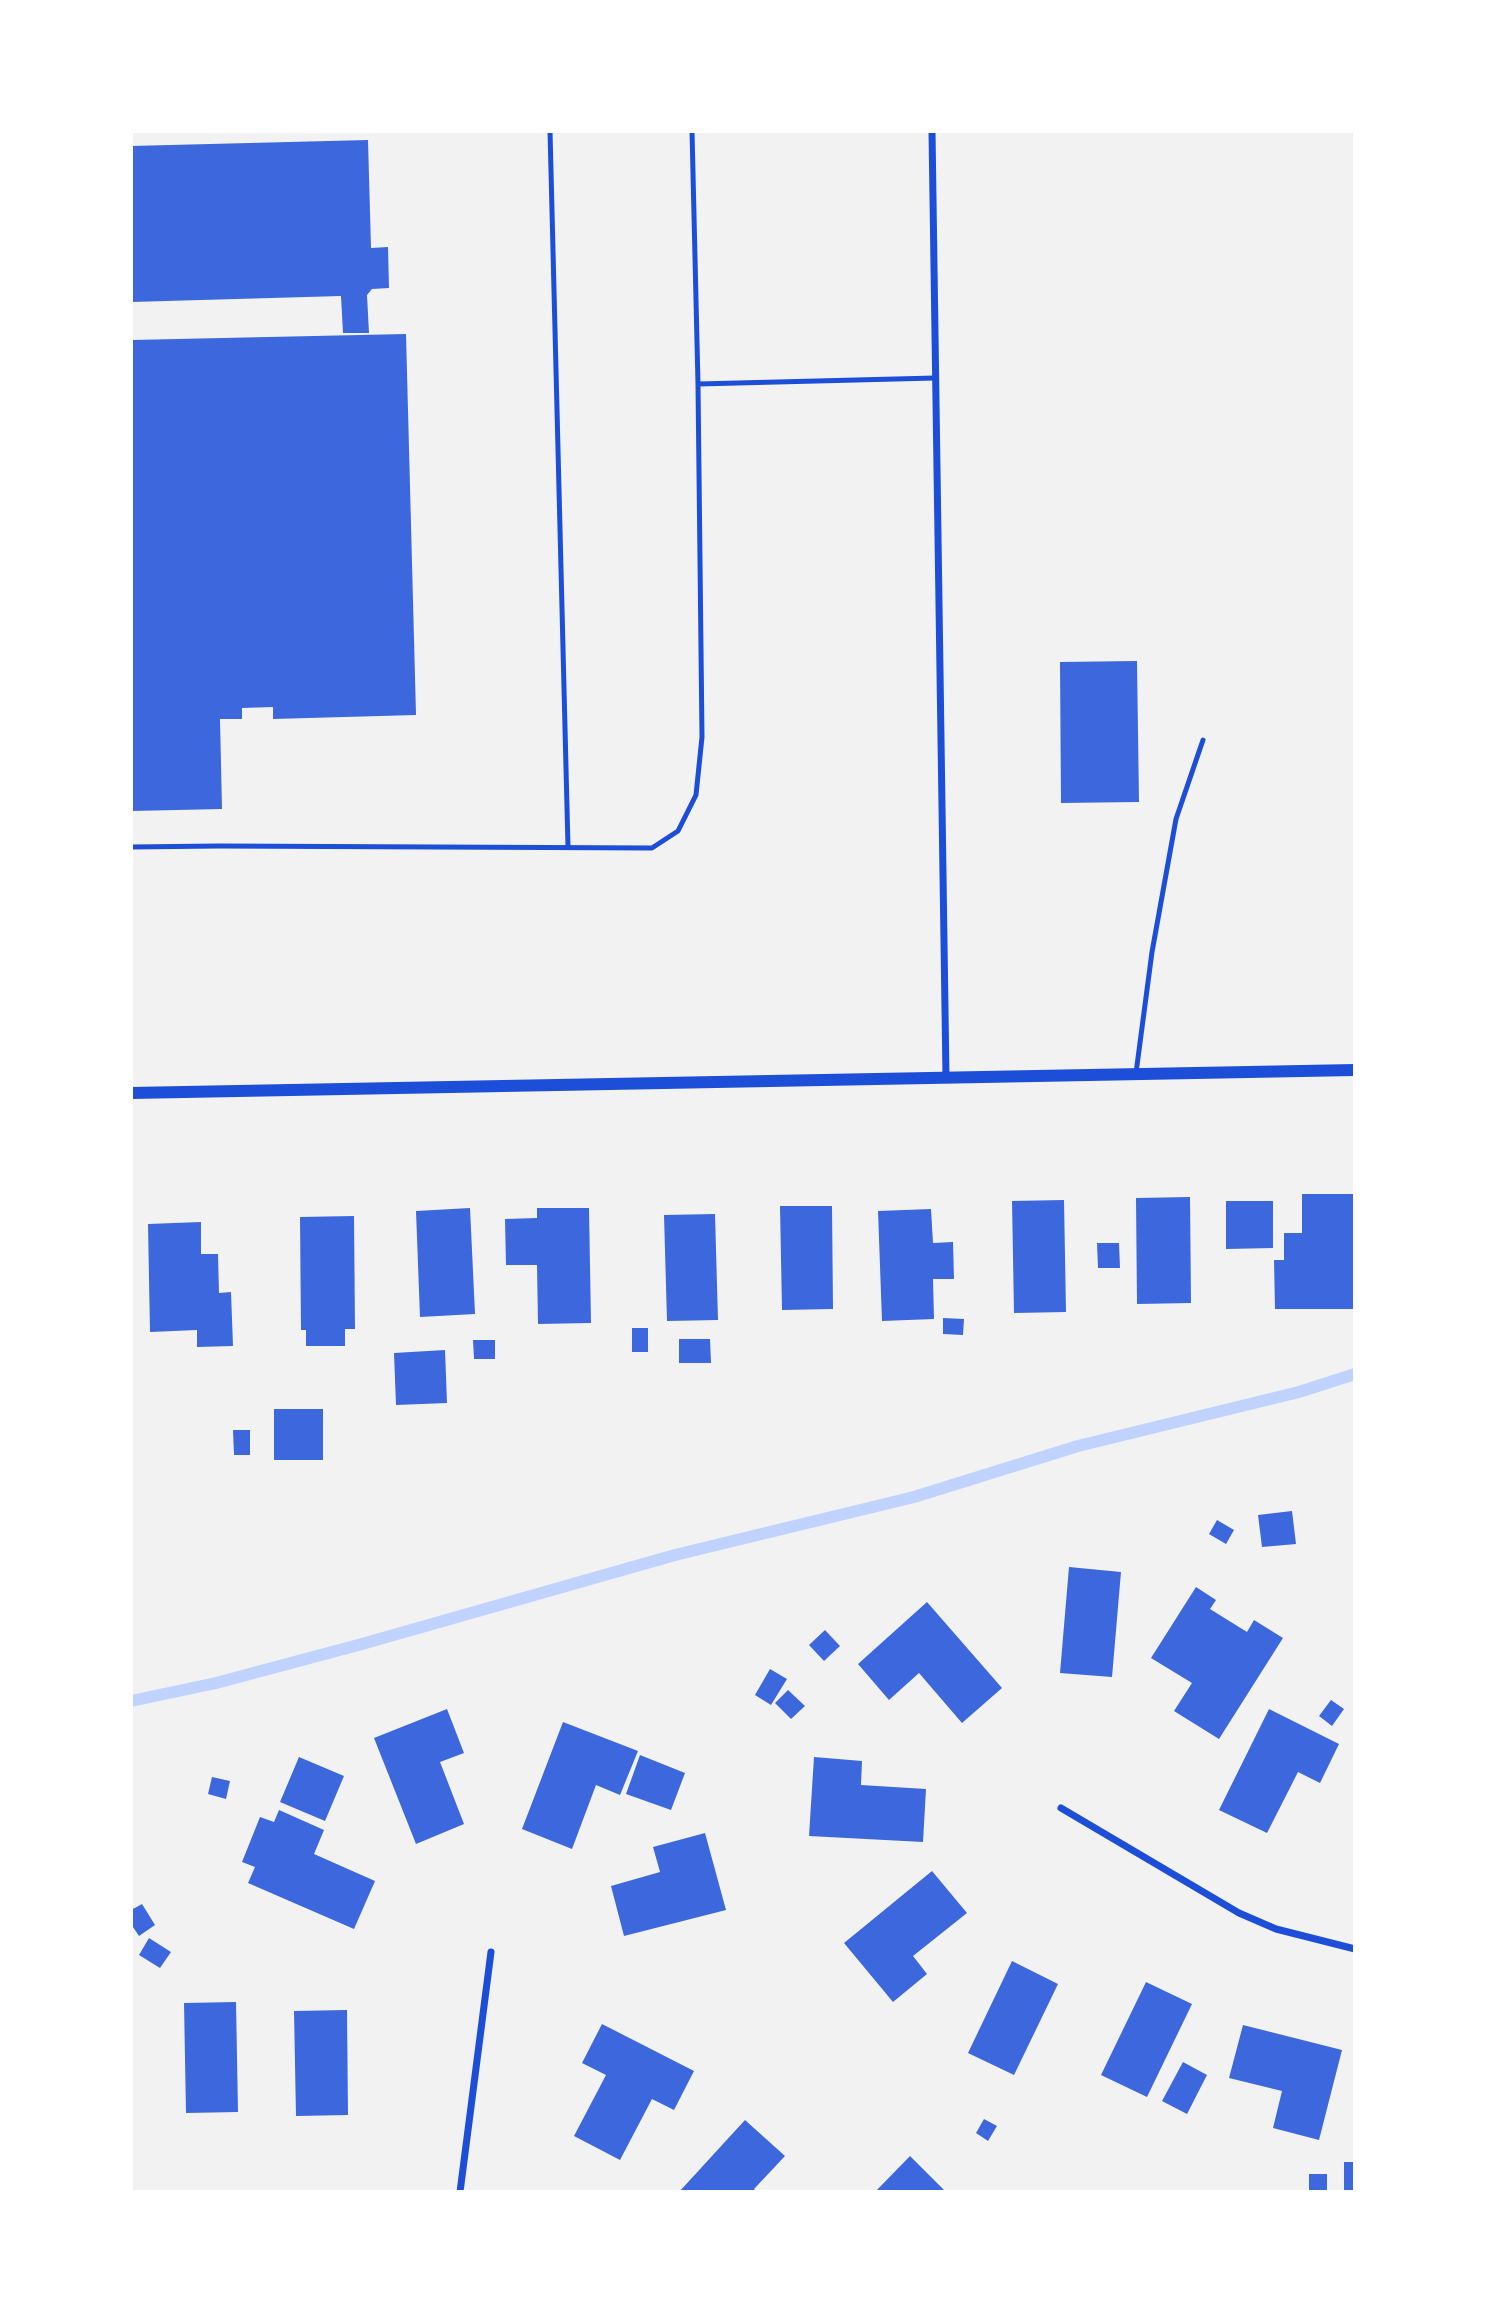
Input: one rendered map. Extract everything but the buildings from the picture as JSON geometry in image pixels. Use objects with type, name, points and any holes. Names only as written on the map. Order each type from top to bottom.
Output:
[{"type":"street","points":[[932,131],[946,1076]]},
{"type":"street","points":[[131,1093],[1355,1070]]},
{"type":"street","points":[[1062,1808],[1238,1913],[1276,1929],[1355,1949]]},
{"type":"street","points":[[460,2192],[491,1952]]},
{"type":"lane","points":[[550,131],[568,847]]},
{"type":"lane","points":[[131,848],[652,848],[678,831],[696,795],[702,737],[692,131]]},
{"type":"lane","points":[[698,384],[935,377]]},
{"type":"lane","points":[[1136,1073],[1152,952],[1176,819],[1203,740]]},
{"type":"waterway","points":[[131,1701],[216,1683],[362,1644],[675,1555],[914,1497],[1078,1446],[1299,1392],[1355,1374]]}]
